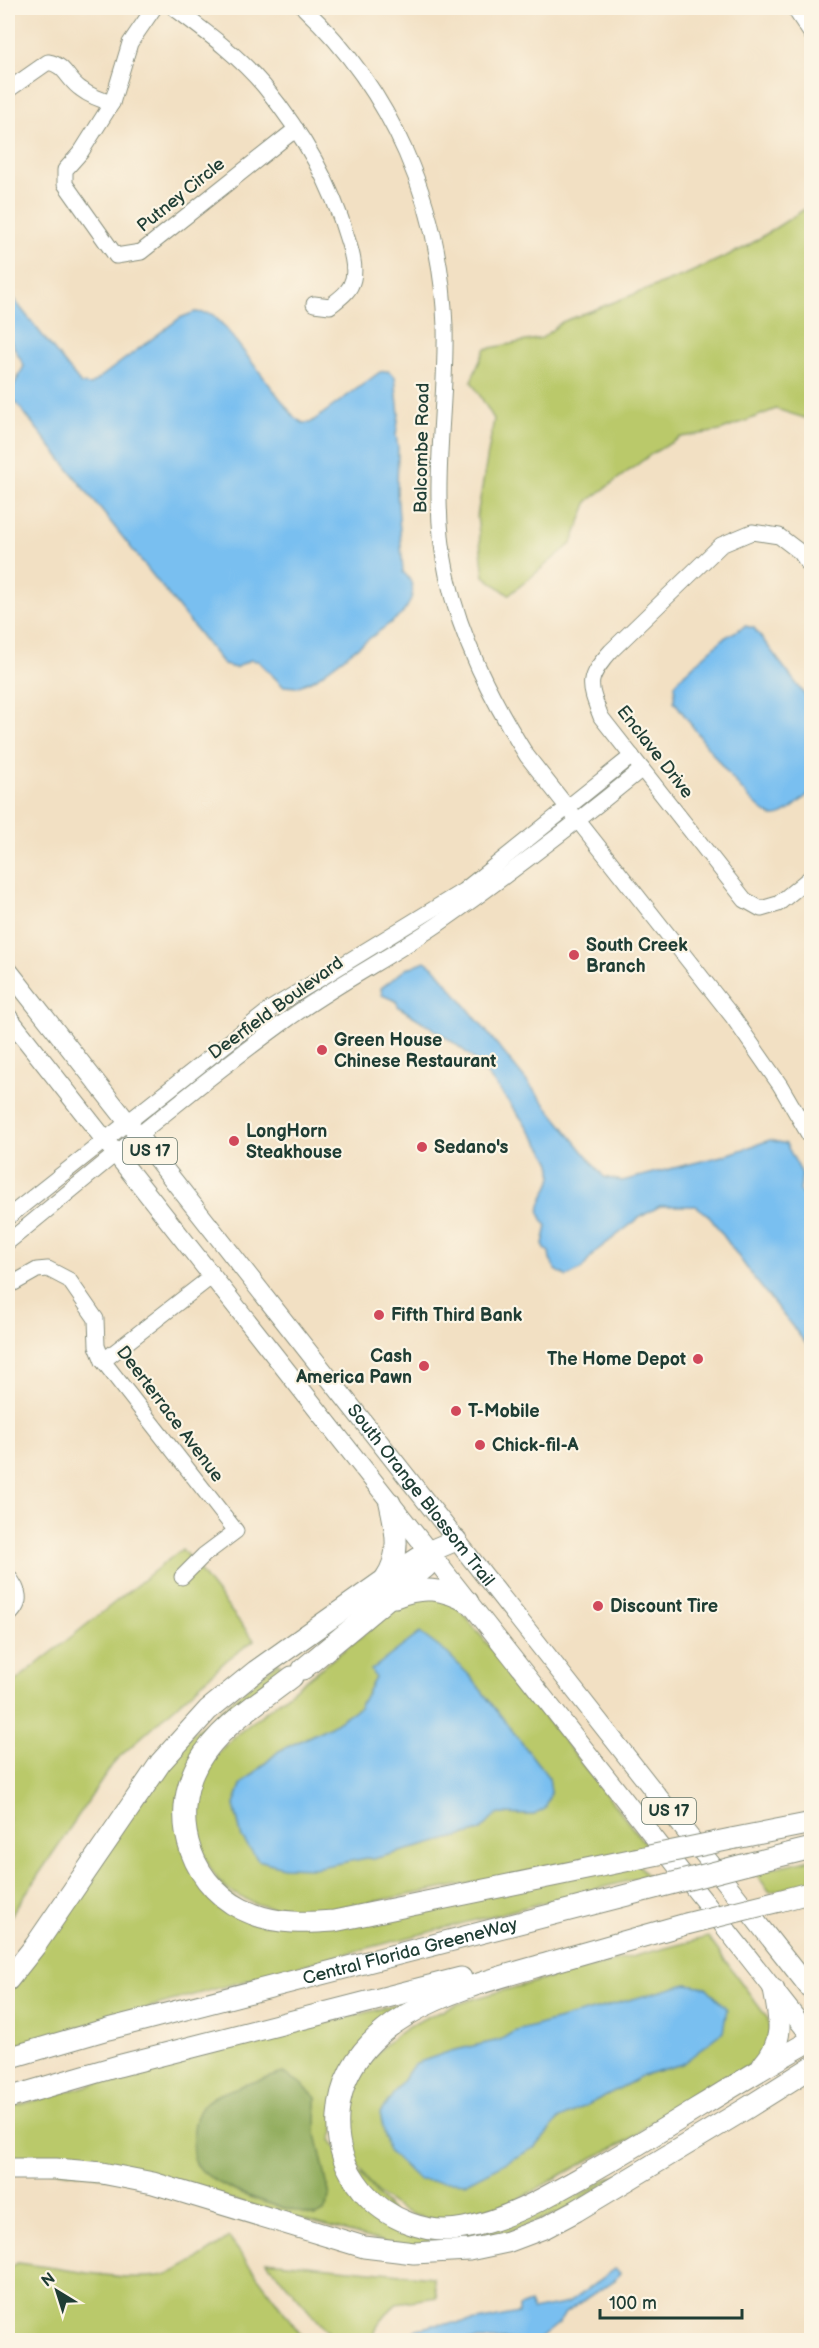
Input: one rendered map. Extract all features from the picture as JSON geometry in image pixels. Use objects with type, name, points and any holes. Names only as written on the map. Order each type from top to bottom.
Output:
[{"type":"highway","points":[[383,1581],[392,1569],[396,1552],[396,1537],[390,1503]]},
{"type":"highway","points":[[8,1980],[35,1946],[161,1762],[192,1726],[256,1671],[383,1581],[456,1540]]},
{"type":"highway","points":[[431,1556],[384,1602],[298,1673],[230,1725],[212,1743],[198,1763],[186,1797],[184,1820],[191,1853],[202,1874],[229,1903],[264,1918],[293,1922],[334,1921],[812,1823]]},
{"type":"highway","points":[[384,1602],[424,1589],[444,1591],[468,1602]]},
{"type":"highway","name":"Central Florida GreeneWay","points":[[8,2058],[108,2029],[812,1848]]},
{"type":"highway","points":[[8,2098],[118,2066],[498,1968],[812,1892]]},
{"type":"highway","points":[[686,1923],[473,1985],[404,2017],[366,2048],[345,2083],[339,2103],[337,2127],[344,2161],[354,2180],[385,2212],[408,2223],[433,2229],[460,2229],[506,2217],[524,2210],[620,2156],[812,2039]]},
{"type":"highway","points":[[760,2070],[777,2046],[780,2021],[774,1990]]},
{"type":"highway","points":[[8,2169],[56,2169],[102,2173],[153,2183],[364,2247],[414,2253],[470,2250],[507,2242],[555,2222],[786,2085],[812,2067]]},
{"type":"highway","points":[[786,2085],[803,2078],[812,2078]]},
{"type":"main road","name":"South Orange Blossom Trail","points":[[8,970],[812,1992]]},
{"type":"main road","name":"South Orange Blossom Trail","points":[[8,1017],[812,2039]]},
{"type":"main road","points":[[245,1319],[268,1331],[292,1333]]},
{"type":"street","name":"Putney Circle","points":[[154,8],[130,43],[112,103],[81,152],[65,170],[65,184],[116,256],[141,252],[296,129]]},
{"type":"street","points":[[174,8],[224,45],[263,86],[296,129],[317,163],[339,208],[352,257],[354,277],[348,291],[330,306],[314,304]]},
{"type":"street","name":"Balcombe Road","points":[[304,8],[324,27],[360,71],[385,108],[420,186],[435,241],[445,326],[439,508],[447,574],[465,636],[499,710],[527,756],[732,1016],[780,1085],[812,1140]]},
{"type":"street","points":[[794,8],[812,35]]},
{"type":"street","points":[[8,90],[48,62],[57,63],[79,88],[112,103]]},
{"type":"street","name":"Enclave Drive","points":[[812,569],[800,552],[779,536],[752,532],[721,545],[611,651],[595,670],[591,691],[601,717],[746,900],[761,909],[778,904],[812,876]]},
{"type":"street","name":"Deerfield Boulevard","points":[[8,1242],[116,1155],[132,1129],[272,1008],[463,891],[632,756]]},
{"type":"street","name":"Deerfield Boulevard","points":[[8,1217],[104,1140],[132,1129],[335,987],[435,926],[578,821],[642,769]]},
{"type":"street","points":[[272,1008],[284,1022]]},
{"type":"street","name":"Deerterrace Avenue","points":[[8,1281],[14,1283],[37,1270],[48,1269],[69,1280],[96,1319],[97,1346],[103,1361],[236,1531],[204,1555],[182,1577]]},
{"type":"street","points":[[103,1361],[212,1277]]},
{"type":"street","points":[[8,1576],[17,1588],[18,1601],[8,1616]]},
{"type":"green space","points":[[811,205],[811,420],[776,409],[720,431],[681,437],[653,453],[588,501],[572,543],[509,595],[484,576],[477,516],[494,419],[471,381],[485,349],[542,338],[562,322],[687,274],[746,247]]},
{"type":"green space","points":[[182,1549],[254,1640],[228,1659],[115,1761],[8,1920],[8,1687]]},
{"type":"green space","points":[[437,1593],[459,1608],[650,1850],[328,1910],[287,1910],[259,1905],[246,1900],[223,1885],[213,1873],[204,1855],[197,1834],[195,1818],[200,1787],[214,1759],[236,1735],[405,1602]],"holes":[[[470,1676],[549,1778],[551,1792],[534,1815],[496,1814],[480,1831],[373,1859],[242,1838],[234,1805],[241,1785],[279,1751],[331,1726],[359,1707],[375,1678]]]},
{"type":"green space","points":[[278,1662],[284,1671],[215,1729],[182,1849],[263,1925],[638,1864],[647,1876],[246,1980],[8,2048],[8,1986],[176,1748]]},
{"type":"green space","points":[[811,1859],[811,1882],[770,1892],[754,1872]]},
{"type":"green space","points":[[708,1937],[768,2019],[770,2033],[759,2060],[649,2124],[631,2139],[513,2201],[487,2212],[459,2219],[438,2220],[419,2216],[385,2199],[371,2186],[360,2170],[352,2151],[347,2113],[353,2093],[364,2071],[394,2037],[430,2016],[469,2000]],"holes":[[[500,2040],[682,2064],[647,2074],[558,2120],[536,2147],[451,2051]]]},
{"type":"green space","points":[[411,2001],[372,2032],[331,2140],[407,2230],[580,2195],[604,2180],[619,2175],[561,2212],[484,2241],[402,2247],[191,2188],[8,2164],[8,2108],[140,2071]],"holes":[[[283,2073],[316,2097],[316,2134],[330,2197],[324,2212],[315,2216],[251,2198],[220,2184],[196,2164],[212,2097]]]},
{"type":"green space","points":[[283,2073],[299,2082],[316,2097],[316,2134],[330,2197],[324,2212],[315,2216],[234,2191],[206,2175],[198,2166],[193,2154],[197,2115],[206,2103],[231,2090]]},
{"type":"green space","points":[[229,2238],[305,2340],[8,2340],[8,2270],[17,2263],[119,2277],[159,2276],[188,2265]]},
{"type":"green space","points":[[266,2261],[433,2277],[437,2297],[396,2303],[378,2325],[372,2340],[335,2340]]},
{"type":"water","points":[[8,292],[81,384],[90,385],[180,318],[195,312],[212,314],[224,326],[295,418],[303,423],[310,423],[380,372],[388,371],[395,377],[399,414],[396,435],[397,491],[403,572],[413,588],[409,604],[401,615],[315,679],[297,687],[283,686],[258,661],[250,660],[235,668],[224,665],[14,400],[13,387],[24,366],[8,336]]},
{"type":"water","points":[[745,626],[754,628],[811,703],[811,792],[788,811],[778,816],[763,811],[751,800],[674,701],[675,684],[684,674],[724,638]]},
{"type":"water","points":[[425,961],[436,969],[604,1177],[622,1181],[726,1155],[770,1140],[786,1144],[802,1174],[800,1191],[811,1211],[811,1350],[715,1224],[696,1206],[660,1206],[642,1216],[595,1252],[582,1269],[567,1277],[556,1270],[543,1244],[547,1226],[539,1210],[551,1182],[551,1164],[547,1156],[486,1073],[468,1054],[399,1007],[396,1001],[382,995],[381,988],[406,969]]},
{"type":"water","points":[[420,1633],[448,1654],[470,1676],[549,1778],[551,1792],[545,1809],[534,1815],[497,1814],[480,1831],[373,1859],[367,1858],[314,1868],[283,1867],[258,1860],[242,1838],[234,1805],[241,1785],[279,1751],[331,1726],[359,1707],[375,1678],[371,1670]]},
{"type":"water","points":[[687,1984],[706,1987],[727,2009],[723,2032],[682,2064],[647,2074],[558,2120],[536,2147],[466,2183],[419,2180],[388,2151],[380,2113],[414,2064],[451,2051],[500,2040],[513,2032]]},
{"type":"water","points":[[615,2269],[620,2273],[615,2280],[565,2313],[559,2323],[538,2340],[402,2340],[417,2329],[434,2325],[478,2321],[519,2313],[519,2307],[530,2303],[533,2310],[568,2303]]},
{"type":"place","name":"South Creek Branch","points":[[574,955]]},
{"type":"place","name":"Green House Chinese Restaurant","points":[[322,1050]]},
{"type":"place","name":"LongHorn Steakhouse","points":[[234,1141]]},
{"type":"place","name":"Sedano's","points":[[422,1147]]},
{"type":"place","name":"Fifth Third Bank","points":[[379,1315]]},
{"type":"place","name":"The Home Depot","points":[[698,1359]]},
{"type":"place","name":"Cash America Pawn","points":[[424,1366]]},
{"type":"place","name":"T-Mobile","points":[[456,1411]]},
{"type":"place","name":"Chick-fil-A","points":[[480,1445]]},
{"type":"place","name":"Discount Tire","points":[[598,1606]]}]
